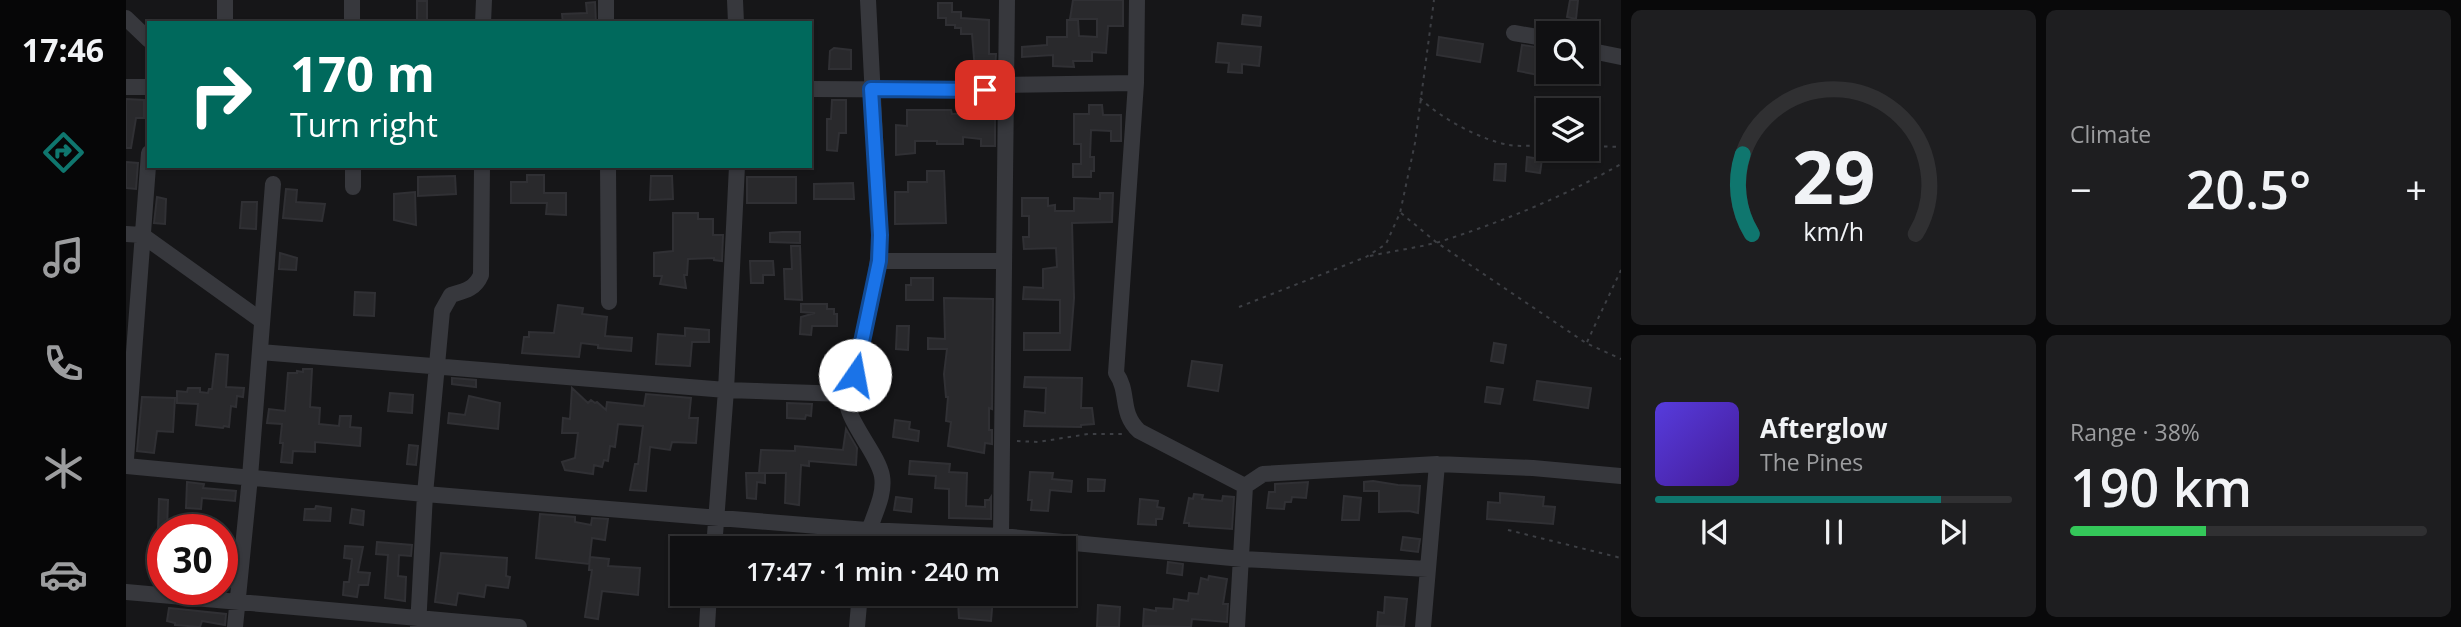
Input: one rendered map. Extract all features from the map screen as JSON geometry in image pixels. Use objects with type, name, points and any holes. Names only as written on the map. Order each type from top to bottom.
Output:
[{"type":"street","points":[[225,0],[225,21]]},
{"type":"street","points":[[352,0],[352,21]]},
{"type":"street","points":[[484,0],[484,21]]},
{"type":"street","points":[[606,0],[606,21]]},
{"type":"street","points":[[735,0],[736,21]]},
{"type":"street","points":[[866,536],[882,497],[882,476],[847,404],[846,394],[855,375],[879,261],[868,0]]},
{"type":"street","points":[[126,466],[425,494],[867,530],[1001,536],[1007,0]]},
{"type":"street","points":[[1137,0],[1136,83],[1116,373],[1124,384],[1126,413],[1139,432],[1245,486]]},
{"type":"street","points":[[126,18],[147,38]]},
{"type":"street","points":[[1514,33],[1536,37]]},
{"type":"street","points":[[1599,52],[1621,57]]},
{"type":"street","points":[[812,89],[985,90],[1006,85],[1136,83]]},
{"type":"street","points":[[126,87],[147,87]]},
{"type":"street","points":[[126,459],[134,234],[147,164]]},
{"type":"street","points":[[353,168],[353,187]]},
{"type":"street","points":[[418,623],[425,494],[442,311],[451,296],[469,290],[477,284],[481,275],[482,168]]},
{"type":"street","points":[[608,168],[609,302]]},
{"type":"street","points":[[716,536],[737,168]]},
{"type":"street","points":[[238,593],[273,184]]},
{"type":"street","points":[[134,234],[262,321]]},
{"type":"street","points":[[879,261],[1004,261]]},
{"type":"street","points":[[260,352],[726,390],[846,394]]},
{"type":"street","points":[[1423,627],[1437,464]]},
{"type":"street","points":[[1237,627],[1245,486],[1254,478],[1272,472],[1437,464],[1533,468],[1621,476]]},
{"type":"street","points":[[1076,543],[1242,559],[1428,569]]},
{"type":"street","points":[[126,592],[147,594]]},
{"type":"street","points":[[238,603],[418,623],[519,627]]},
{"type":"street","points":[[235,627],[237,605]]},
{"type":"street","points":[[707,627],[708,606]]},
{"type":"street","points":[[857,627],[859,606]]},
{"type":"path","points":[[1366,257],[1386,244],[1400,213],[1415,143],[1434,0]]},
{"type":"path","points":[[1420,98],[1433,111],[1468,130],[1509,145],[1536,145]]},
{"type":"path","points":[[1599,146],[1621,147]]},
{"type":"path","points":[[1239,307],[1366,257],[1436,242],[1522,212],[1570,192],[1621,164]]},
{"type":"path","points":[[1400,213],[1436,242],[1586,343],[1621,359]]},
{"type":"path","points":[[1586,343],[1621,270]]},
{"type":"path","points":[[1002,441],[1038,442],[1088,434],[1119,435],[1139,432]]},
{"type":"path","points":[[1508,530],[1621,558]]},
{"type":"building","points":[[1073,0],[1123,0],[1123,26],[1108,26],[1106,53],[1092,52],[1092,61],[1073,61],[1074,67],[1053,66],[1053,55],[1022,57],[1022,47],[1047,45],[1047,37],[1067,37],[1067,20],[1078,20],[1079,36],[1097,37],[1097,19],[1070,19]]},
{"type":"building","points":[[1570,0],[1578,0],[1576,19],[1567,17]]},
{"type":"building","points":[[417,1],[427,1],[427,21],[417,20]]},
{"type":"building","points":[[595,2],[596,21],[563,21],[562,14],[587,13],[586,3]]},
{"type":"building","points":[[938,3],[952,3],[952,12],[961,12],[961,18],[989,20],[989,54],[996,54],[995,70],[975,70],[972,34],[961,34],[961,28],[946,25],[946,18],[938,18]]},
{"type":"building","points":[[1243,15],[1261,17],[1260,26],[1242,24]]},
{"type":"building","points":[[1439,37],[1483,44],[1480,62],[1437,55]]},
{"type":"building","points":[[1218,43],[1261,47],[1259,66],[1242,64],[1242,73],[1228,72],[1229,63],[1216,62]]},
{"type":"building","points":[[1522,45],[1536,47],[1536,74],[1518,71]]},
{"type":"building","points":[[834,48],[851,50],[851,69],[829,69],[830,51]]},
{"type":"building","points":[[126,99],[144,100],[144,118],[136,118],[131,148],[126,148]]},
{"type":"building","points":[[832,100],[846,100],[846,133],[839,133],[837,151],[827,150],[827,119],[831,119]]},
{"type":"building","points":[[1089,105],[1102,105],[1103,115],[1121,115],[1121,141],[1111,141],[1111,131],[1091,130],[1090,157],[1094,157],[1094,171],[1091,171],[1091,177],[1073,177],[1073,164],[1081,164],[1081,144],[1074,144],[1074,114],[1089,114]]},
{"type":"building","points":[[972,106],[995,106],[995,146],[981,146],[981,139],[963,137],[963,144],[915,141],[915,153],[896,155],[896,125],[907,126],[907,110],[972,113]]},
{"type":"building","points":[[1527,157],[1542,161],[1540,173],[1526,171]]},
{"type":"building","points":[[126,162],[138,163],[136,189],[126,188]]},
{"type":"building","points":[[1495,164],[1506,164],[1505,181],[1494,180]]},
{"type":"building","points":[[927,171],[944,171],[946,223],[895,224],[895,192],[908,192],[908,182],[927,182]]},
{"type":"building","points":[[527,175],[544,175],[544,193],[566,193],[566,215],[546,214],[547,203],[511,203],[511,182],[527,182]]},
{"type":"building","points":[[455,176],[456,194],[418,196],[418,177]]},
{"type":"building","points":[[651,176],[672,176],[673,199],[650,200]]},
{"type":"building","points":[[747,177],[796,177],[796,203],[747,203]]},
{"type":"building","points":[[853,183],[854,199],[814,199],[814,184]]},
{"type":"building","points":[[286,189],[297,190],[296,202],[325,204],[322,221],[283,218]]},
{"type":"building","points":[[415,192],[416,225],[394,220],[394,194]]},
{"type":"building","points":[[1100,193],[1113,193],[1112,222],[1072,223],[1074,298],[1070,350],[1024,350],[1024,333],[1060,333],[1060,300],[1023,299],[1024,287],[1043,288],[1043,269],[1057,267],[1056,248],[1024,249],[1023,237],[1029,237],[1029,216],[1022,216],[1022,198],[1048,198],[1048,206],[1055,205],[1055,211],[1074,211],[1074,198],[1100,199]]},
{"type":"building","points":[[157,197],[166,199],[165,224],[154,223]]},
{"type":"building","points":[[242,202],[257,202],[256,229],[240,228]]},
{"type":"building","points":[[673,213],[698,213],[698,219],[713,219],[713,235],[723,235],[722,261],[714,258],[688,259],[687,275],[684,275],[686,288],[660,284],[662,276],[654,276],[654,253],[673,251]]},
{"type":"building","points":[[800,232],[800,243],[770,242],[770,233]]},
{"type":"building","points":[[791,246],[800,246],[802,300],[785,299],[784,269],[792,269]]},
{"type":"building","points":[[280,253],[297,258],[296,270],[279,269]]},
{"type":"building","points":[[750,261],[773,261],[774,275],[763,275],[763,283],[751,283]]},
{"type":"building","points":[[911,278],[933,278],[933,300],[906,300],[906,285],[911,285]]},
{"type":"building","points":[[355,292],[375,293],[374,316],[354,315]]},
{"type":"building","points":[[944,298],[993,299],[992,409],[989,408],[992,444],[985,443],[984,453],[948,446],[951,422],[946,421],[948,397],[944,374],[947,349],[928,349],[928,338],[945,339]]},
{"type":"building","points":[[801,304],[827,304],[827,309],[834,309],[834,314],[837,314],[837,326],[812,326],[811,335],[800,334],[801,317],[815,313],[801,312]]},
{"type":"building","points":[[558,305],[583,308],[582,314],[607,317],[605,336],[632,338],[631,351],[598,348],[598,345],[581,343],[579,357],[522,353],[524,337],[529,337],[529,332],[554,333]]},
{"type":"building","points":[[897,326],[909,326],[908,350],[896,349]]},
{"type":"building","points":[[685,328],[709,330],[709,342],[692,342],[690,366],[656,364],[658,334],[685,336]]},
{"type":"building","points":[[1494,343],[1506,345],[1503,363],[1491,361]]},
{"type":"building","points":[[216,354],[228,355],[226,387],[244,388],[243,397],[237,396],[236,407],[231,406],[229,427],[223,428],[196,425],[198,404],[177,403],[177,391],[187,392],[188,388],[200,388],[200,392],[208,393],[209,389],[212,389]]},
{"type":"building","points":[[1192,361],[1222,365],[1218,391],[1188,386]]},
{"type":"building","points":[[303,369],[312,369],[310,407],[320,408],[319,424],[339,426],[340,416],[351,416],[350,427],[361,428],[360,446],[315,442],[315,452],[293,451],[292,463],[281,462],[282,424],[267,423],[269,409],[285,411],[288,373],[303,372]]},
{"type":"building","points":[[1025,377],[1082,378],[1081,408],[1092,408],[1094,424],[1081,427],[1024,426],[1025,411],[1045,413],[1046,388],[1024,387]]},
{"type":"building","points":[[452,378],[476,380],[476,387],[452,384]]},
{"type":"building","points":[[1537,381],[1591,388],[1588,408],[1534,400]]},
{"type":"building","points":[[1487,387],[1503,389],[1500,404],[1485,402]]},
{"type":"building","points":[[572,388],[588,403],[591,400],[597,402],[606,410],[607,402],[644,406],[646,394],[691,398],[689,418],[698,418],[696,443],[672,442],[670,450],[650,447],[646,491],[630,490],[635,464],[638,464],[643,426],[618,424],[615,447],[610,446],[608,461],[604,460],[602,467],[594,465],[593,474],[565,470],[562,462],[575,458],[578,433],[562,433],[563,418],[570,419]]},
{"type":"building","points":[[390,393],[413,395],[412,413],[388,411]]},
{"type":"building","points":[[469,396],[500,403],[498,429],[448,423],[449,413],[465,415]]},
{"type":"building","points":[[142,397],[175,398],[173,432],[157,431],[154,453],[137,451]]},
{"type":"building","points":[[787,403],[812,404],[811,416],[806,415],[805,419],[787,418]]},
{"type":"building","points":[[895,420],[910,422],[909,429],[919,431],[918,441],[893,437]]},
{"type":"building","points":[[846,429],[857,448],[856,465],[809,461],[809,466],[801,465],[799,505],[785,503],[786,473],[759,473],[761,450],[795,451],[795,446],[843,450]]},
{"type":"building","points":[[409,445],[418,446],[416,465],[407,464]]},
{"type":"building","points":[[910,461],[950,464],[949,472],[967,473],[966,506],[985,507],[985,500],[991,497],[991,519],[949,518],[949,489],[935,488],[936,476],[909,474]]},
{"type":"building","points":[[1030,472],[1053,473],[1052,479],[1072,481],[1071,492],[1050,490],[1048,511],[1031,510],[1032,500],[1028,500]]},
{"type":"building","points":[[746,473],[765,473],[765,483],[757,482],[756,499],[747,498]]},
{"type":"building","points":[[1088,479],[1105,480],[1104,491],[1088,491]]},
{"type":"building","points":[[187,482],[204,484],[203,488],[236,491],[235,501],[202,498],[201,509],[186,508]]},
{"type":"building","points":[[1308,482],[1306,498],[1292,497],[1291,502],[1285,502],[1284,509],[1267,508],[1269,492],[1275,492],[1275,484]]},
{"type":"building","points":[[1364,482],[1420,486],[1418,513],[1379,512],[1379,491],[1364,491]]},
{"type":"building","points":[[1500,493],[1544,497],[1543,506],[1555,507],[1553,524],[1487,519],[1488,502],[1500,503]]},
{"type":"building","points":[[1194,494],[1203,495],[1202,499],[1222,501],[1223,496],[1234,497],[1232,529],[1189,526],[1189,523],[1184,523],[1189,498],[1193,499]]},
{"type":"building","points":[[1344,496],[1361,498],[1359,520],[1342,520]]},
{"type":"building","points":[[896,497],[912,499],[911,512],[894,510]]},
{"type":"building","points":[[159,499],[168,500],[168,514],[158,514]]},
{"type":"building","points":[[1140,499],[1158,501],[1157,507],[1164,508],[1162,519],[1156,519],[1156,525],[1138,524]]},
{"type":"building","points":[[316,506],[331,508],[330,521],[304,520],[305,509],[315,509]]},
{"type":"building","points":[[352,509],[364,511],[363,525],[350,523]]},
{"type":"building","points":[[540,514],[575,517],[575,522],[591,525],[592,518],[608,519],[605,540],[592,538],[589,564],[536,558]]},
{"type":"building","points":[[1403,537],[1420,539],[1418,552],[1401,550]]},
{"type":"building","points":[[377,542],[412,545],[411,556],[399,555],[398,576],[406,577],[405,601],[385,598],[388,555],[376,554]]},
{"type":"building","points":[[345,546],[363,547],[358,572],[370,573],[368,585],[359,585],[357,597],[343,595],[344,582],[349,582],[352,559],[344,558]]},
{"type":"building","points":[[441,553],[507,558],[506,576],[510,577],[508,588],[486,585],[484,597],[458,593],[456,605],[435,602]]},
{"type":"building","points":[[590,557],[609,559],[608,566],[640,568],[638,595],[602,591],[598,619],[585,617],[592,570],[589,570]]},
{"type":"building","points":[[1168,562],[1183,564],[1182,575],[1167,573]]},
{"type":"building","points":[[1209,576],[1227,579],[1223,604],[1228,604],[1227,622],[1192,619],[1191,627],[1143,626],[1144,609],[1173,609],[1174,599],[1188,601],[1189,593],[1198,594],[1201,578],[1208,580]]},
{"type":"building","points":[[1385,597],[1407,599],[1404,627],[1377,626],[1378,612],[1384,613]]},
{"type":"building","points":[[1098,605],[1120,607],[1119,627],[1097,627]]},
{"type":"building","points":[[958,606],[992,606],[991,621],[959,618]]},
{"type":"building","points":[[169,608],[226,614],[225,625],[202,621],[200,627],[175,625],[167,621]]},
{"type":"route","points":[[855,375],[879,261],[880,235],[871,89],[985,90]]}]
